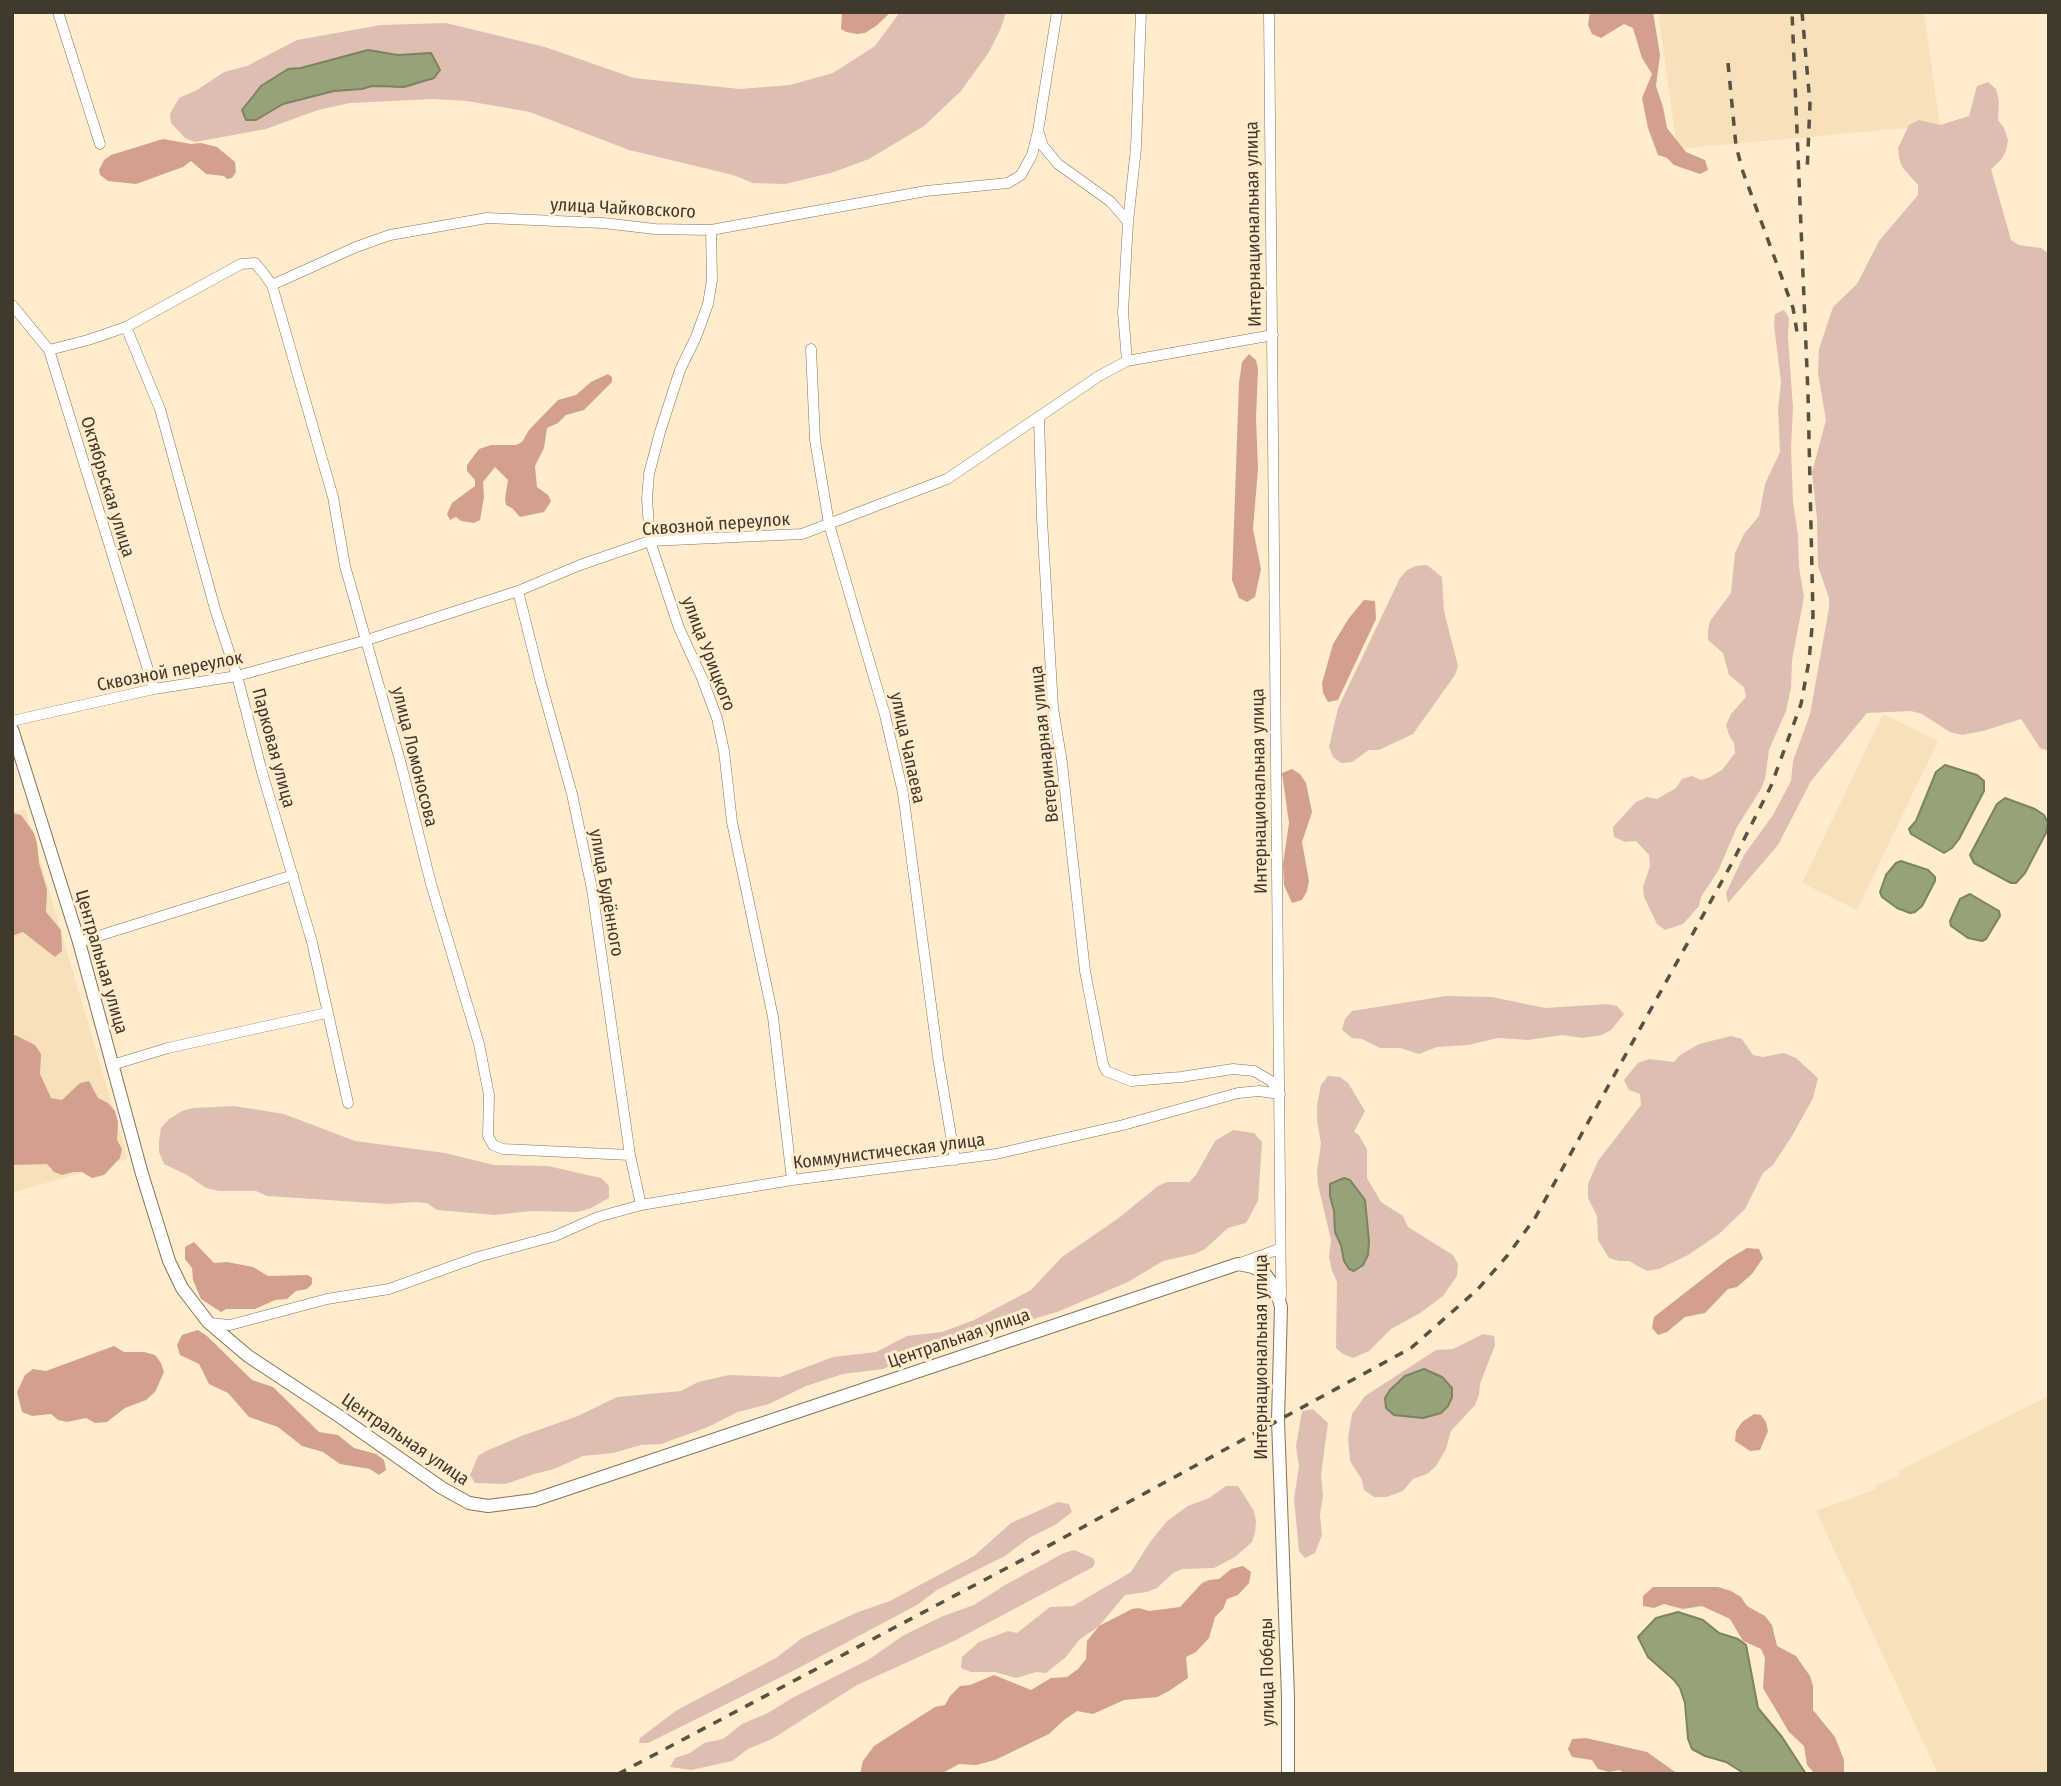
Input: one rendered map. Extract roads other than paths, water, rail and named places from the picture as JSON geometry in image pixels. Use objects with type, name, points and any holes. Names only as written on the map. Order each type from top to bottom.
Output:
[{"type":"street","points":[[58,12],[100,144]]},
{"type":"street","points":[[1057,12],[1038,131],[1043,146],[1058,164],[1111,202],[1128,222]]},
{"type":"street","points":[[1127,361],[1123,312],[1128,222],[1136,148],[1141,12]]},
{"type":"street","name":"Интернациональная улица","points":[[1269,12],[1280,1094],[1281,1307],[1278,1413],[1283,1569]]},
{"type":"street","name":"улица Чайковского","points":[[272,285],[356,247],[390,235],[487,218],[711,230],[926,191],[1008,183],[1021,175],[1032,155],[1038,131]]},
{"type":"street","name":"улица Урицкого","points":[[711,230],[712,280],[708,304],[680,370],[649,474],[647,499],[650,541],[679,628],[702,678],[720,729],[732,822],[773,1017],[792,1180]]},
{"type":"street","points":[[49,350],[88,341],[126,327],[241,264],[255,263],[272,285]]},
{"type":"street","name":"улица Ломоносова","points":[[272,285],[333,496],[345,566],[401,764],[431,884],[479,1044],[489,1095],[488,1136],[493,1145],[503,1149],[630,1155]]},
{"type":"street","name":"Октябрьская улица","points":[[12,304],[49,350],[154,688]]},
{"type":"street","name":"Парковая улица","points":[[126,327],[160,409],[215,609],[237,676],[312,942],[348,1102]]},
{"type":"street","name":"Сквозной переулок","points":[[12,720],[154,688],[237,676],[367,640],[518,591],[603,556],[650,541],[802,534],[947,479],[1099,376],[1127,361],[1273,335]]},
{"type":"street","name":"улица Чапаева","points":[[811,349],[815,440],[829,524],[885,715],[902,793],[938,1058],[955,1160]]},
{"type":"street","name":"Ветеринарная улица","points":[[1039,418],[1053,708],[1062,763],[1085,971],[1102,1064],[1106,1071],[1114,1076],[1131,1081],[1233,1069],[1254,1071],[1271,1081],[1280,1094]]},
{"type":"street","name":"улица Будённого","points":[[518,591],[572,794],[592,888],[630,1155],[641,1205]]},
{"type":"street","name":"Центральная улица","points":[[12,729],[79,942],[169,1261],[182,1288],[208,1322],[247,1356],[442,1488],[469,1503],[488,1506],[534,1500],[1279,1249]]},
{"type":"street","points":[[79,942],[293,875]]},
{"type":"street","points":[[112,1065],[168,1048],[326,1013]]},
{"type":"street","name":"Коммунистическая улица","points":[[208,1322],[230,1325],[327,1299],[389,1289],[478,1257],[555,1237],[598,1217],[641,1205],[792,1180],[955,1160],[1052,1142],[1238,1093],[1259,1091],[1280,1094]]},
{"type":"street","points":[[1238,1264],[1253,1267],[1270,1278],[1281,1307]]},
{"type":"street","name":"улица Победы","points":[[1283,1569],[1288,1697],[1287,1774]]},
{"type":"railway","points":[[618,1774],[1039,1551],[1411,1348],[1477,1290],[1535,1218],[1732,863],[1771,786],[1801,704],[1809,661],[1813,616],[1808,394],[1792,12]]},
{"type":"railway","points":[[1802,12],[1810,104],[1807,173]]},
{"type":"railway","points":[[1728,63],[1736,146],[1793,308],[1797,332]]}]
